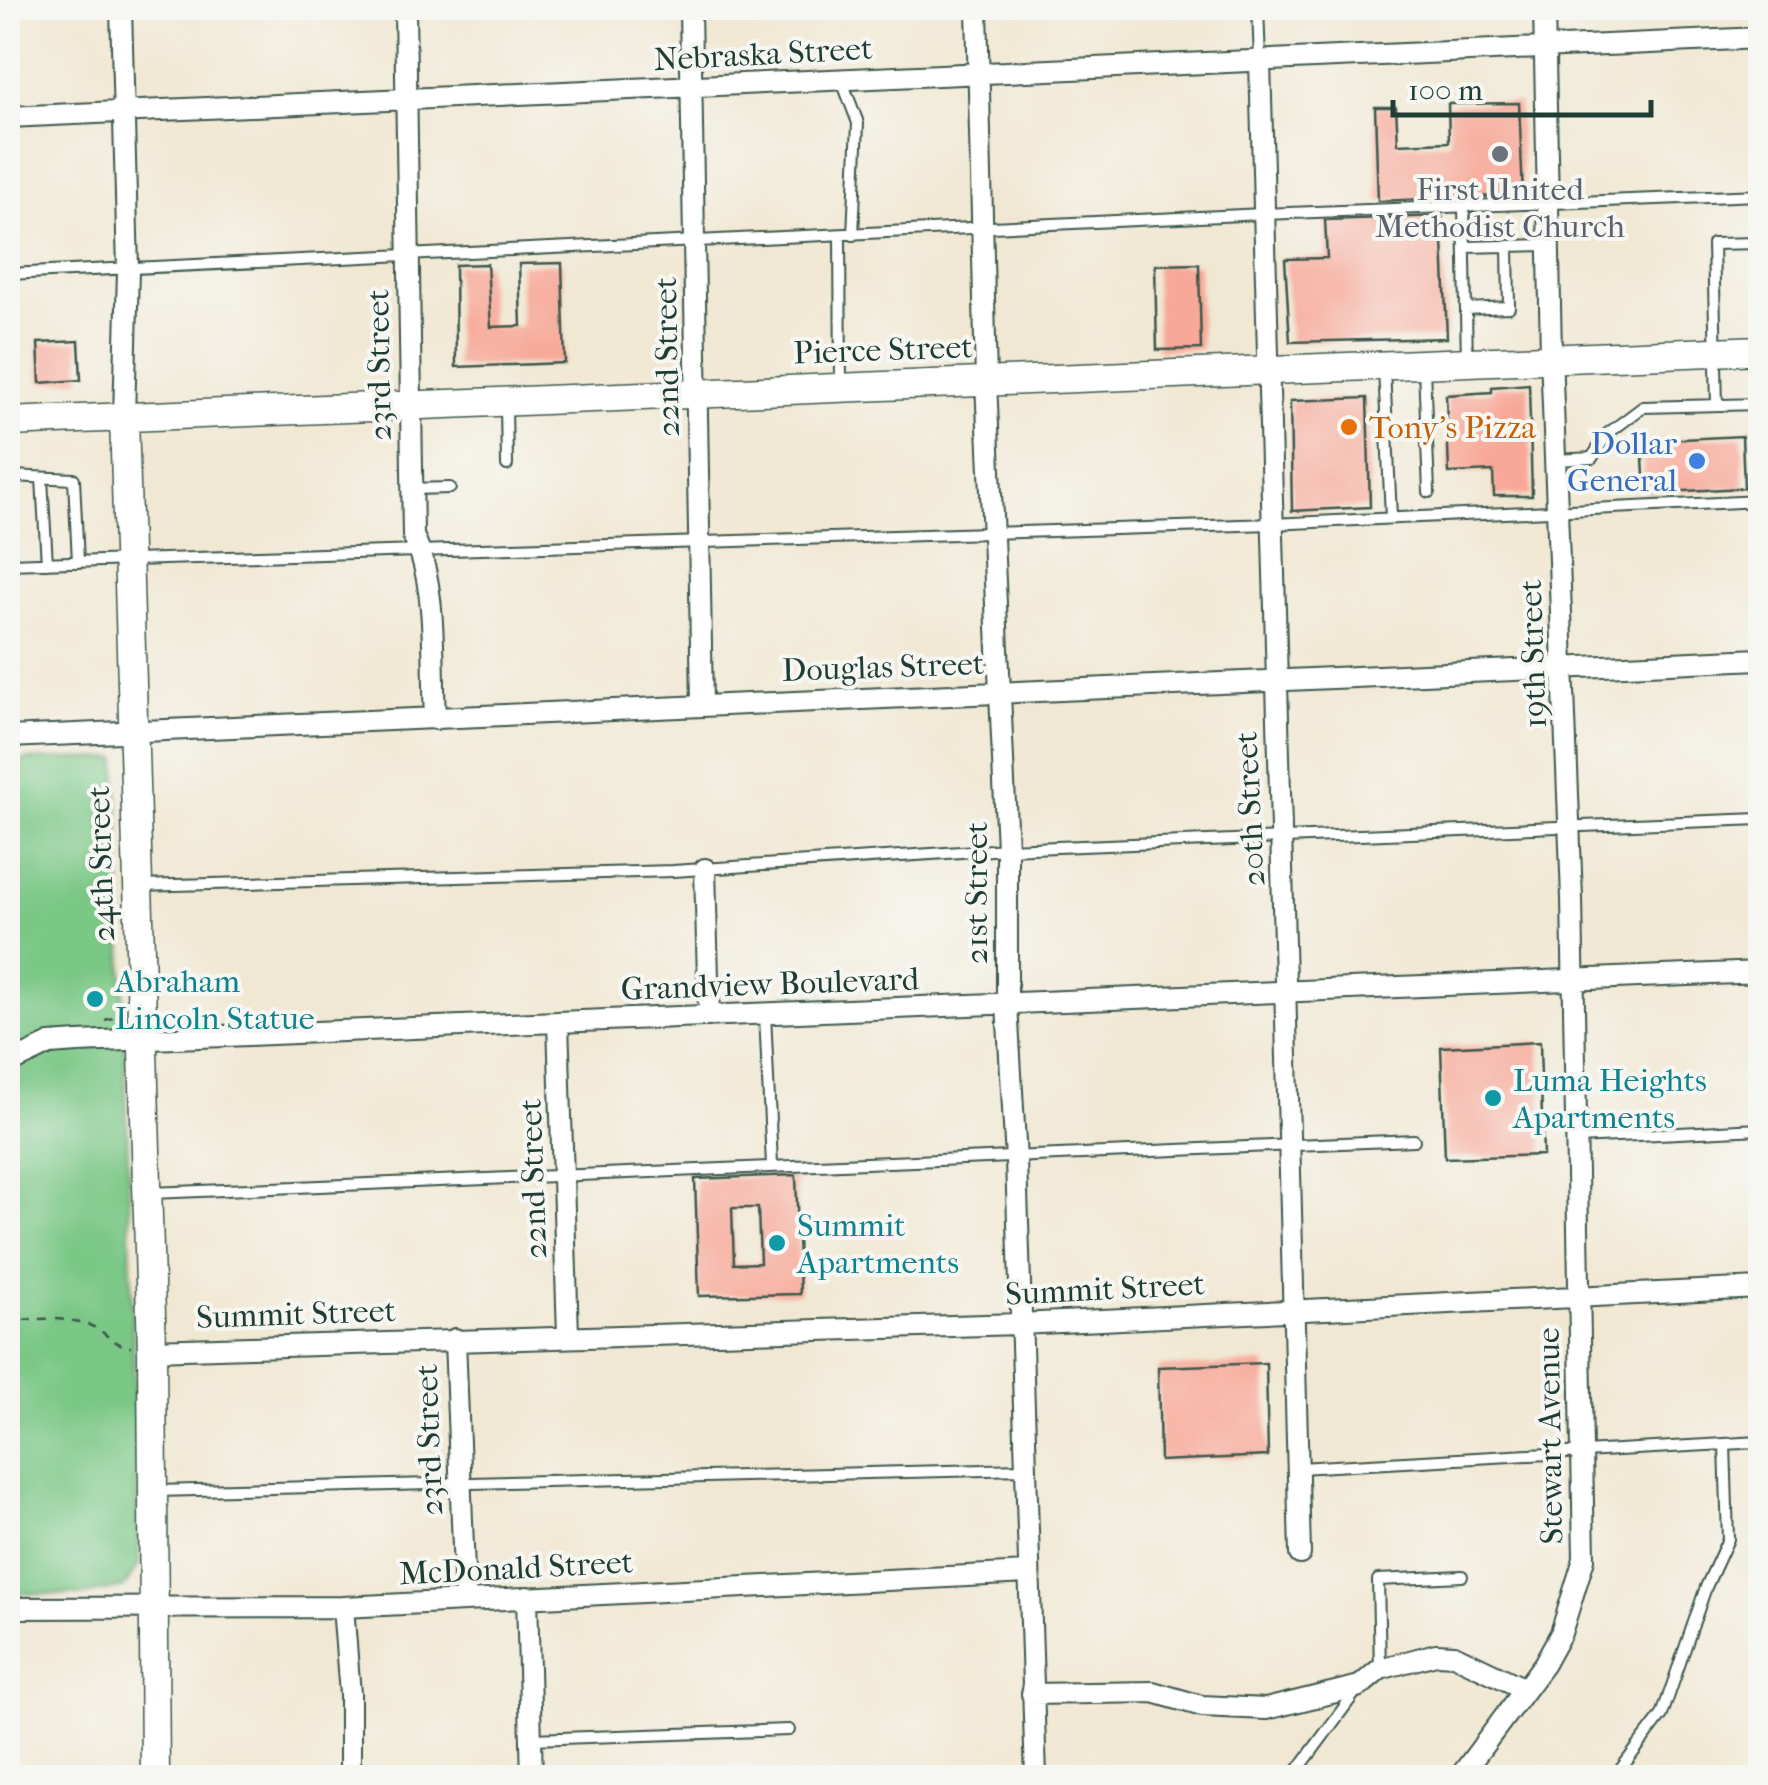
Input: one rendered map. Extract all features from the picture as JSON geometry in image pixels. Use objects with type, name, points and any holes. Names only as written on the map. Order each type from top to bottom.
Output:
[{"type":"main road","name":"Pierce Street","points":[[9,422],[698,392],[1552,362],[1760,350]]},
{"type":"main road","name":"24th Street","points":[[124,417],[152,1350],[155,1778]]},
{"type":"street","name":"24th Street","points":[[121,8],[128,270],[124,417]]},
{"type":"street","name":"23rd Street","points":[[404,8],[413,536],[421,551],[435,719]]},
{"type":"street","name":"22nd Street","points":[[690,8],[702,706]]},
{"type":"street","name":"21st Street","points":[[977,8],[986,382],[1007,849],[1006,1004],[1016,1160],[1036,1778]]},
{"type":"street","name":"19th Street","points":[[1544,8],[1574,980],[1577,1298]]},
{"type":"street","name":"Nebraska Street","points":[[8,117],[1760,38]]},
{"type":"street","name":"20th Street","points":[[1260,61],[1273,679],[1287,992],[1300,1554]]},
{"type":"street","name":"Douglas Street","points":[[8,737],[1760,660]]},
{"type":"street","points":[[706,869],[708,1016]]},
{"type":"street","name":"Grandview Boulevard","points":[[8,1064],[50,1044],[1760,972]]},
{"type":"street","name":"22nd Street","points":[[558,1022],[568,1334]]},
{"type":"street","name":"Summit Street","points":[[152,1350],[568,1334],[1020,1324],[1760,1288]]},
{"type":"street","name":"Stewart Avenue","points":[[1458,1778],[1561,1633],[1584,1559],[1577,1298]]},
{"type":"street","name":"23rd Street","points":[[456,1338],[465,1600]]},
{"type":"street","name":"McDonald Street","points":[[8,1608],[343,1607],[1028,1574]]},
{"type":"street","points":[[526,1596],[532,1778]]},
{"type":"street","points":[[343,1607],[350,1778]]},
{"type":"street","points":[[1032,1694],[1152,1692],[1202,1706],[1266,1709],[1360,1686],[1380,1668],[1436,1654],[1454,1655],[1524,1689]]},
{"type":"lane","points":[[1258,8],[1260,61]]},
{"type":"lane","points":[[842,80],[858,123],[853,235]]},
{"type":"lane","points":[[8,274],[1263,214],[1760,196]]},
{"type":"lane","points":[[1464,208],[1468,365]]},
{"type":"lane","points":[[840,236],[840,387]]},
{"type":"lane","points":[[1717,404],[1713,244],[1760,243]]},
{"type":"lane","points":[[1466,247],[1549,244]]},
{"type":"lane","points":[[1467,309],[1509,307],[1508,246]]},
{"type":"lane","points":[[1424,366],[1429,492]]},
{"type":"lane","points":[[1384,368],[1391,518]]},
{"type":"lane","points":[[506,402],[507,464]]},
{"type":"lane","points":[[1556,460],[1592,458],[1607,434],[1642,407],[1760,404]]},
{"type":"lane","points":[[9,422],[10,476],[74,479],[78,562]]},
{"type":"lane","points":[[42,479],[47,563]]},
{"type":"lane","points":[[411,489],[450,488]]},
{"type":"lane","points":[[8,564],[1272,524],[1760,501]]},
{"type":"lane","points":[[137,886],[706,869],[1007,849],[1760,819]]},
{"type":"lane","points":[[765,1014],[772,1165]]},
{"type":"lane","points":[[1578,1138],[1760,1129]]},
{"type":"lane","points":[[146,1193],[562,1178],[772,1165],[1016,1160],[1414,1140]]},
{"type":"lane","points":[[1298,1468],[1760,1442]]},
{"type":"lane","points":[[1614,1778],[1662,1715],[1706,1587],[1728,1538],[1726,1444]]},
{"type":"lane","points":[[154,1491],[1024,1468]]},
{"type":"lane","points":[[1380,1668],[1378,1580],[1462,1576]]},
{"type":"lane","points":[[1292,1778],[1360,1686]]},
{"type":"lane","points":[[531,1740],[790,1730]]},
{"type":"path","points":[[8,1321],[76,1322],[99,1331],[114,1345],[152,1350]]},
{"type":"green space","points":[[117,758],[139,1565],[124,1587],[83,1595],[8,1593],[8,760]]},
{"type":"building","points":[[1519,103],[1523,195],[1378,201],[1375,107],[1396,107],[1398,144],[1449,142],[1448,104]]},
{"type":"building","points":[[1442,216],[1447,338],[1290,342],[1285,259],[1327,258],[1325,220]]},
{"type":"building","points":[[562,263],[565,363],[456,367],[455,265],[487,264],[491,327],[521,326],[519,264]]},
{"type":"building","points":[[1199,264],[1201,349],[1157,350],[1155,265]]},
{"type":"building","points":[[79,341],[81,380],[40,383],[38,343]]},
{"type":"building","points":[[1529,384],[1532,496],[1494,496],[1493,471],[1449,473],[1446,395],[1492,392],[1492,387]]},
{"type":"building","points":[[1367,398],[1370,507],[1292,511],[1290,401]]},
{"type":"building","points":[[1742,436],[1744,488],[1645,493],[1642,441]]},
{"type":"building","name":"Luma Heights Apartments","points":[[1540,1042],[1543,1155],[1445,1158],[1441,1047]]},
{"type":"building","name":"Summit Apartments","points":[[796,1175],[800,1294],[699,1296],[695,1179]],"holes":[[[732,1208],[758,1208],[760,1263],[734,1264]]]},
{"type":"building","points":[[1266,1363],[1268,1456],[1160,1461],[1158,1367]]},
{"type":"place","name":"First United Methodist Church","points":[[1500,154]]},
{"type":"place","name":"Tony's Pizza","points":[[1349,427]]},
{"type":"place","name":"Dollar General","points":[[1697,461]]},
{"type":"place","name":"Abraham Lincoln Statue","points":[[95,999]]},
{"type":"place","name":"Luma Heights Apartments","points":[[1493,1098]]},
{"type":"place","name":"Summit Apartments","points":[[777,1243]]}]
